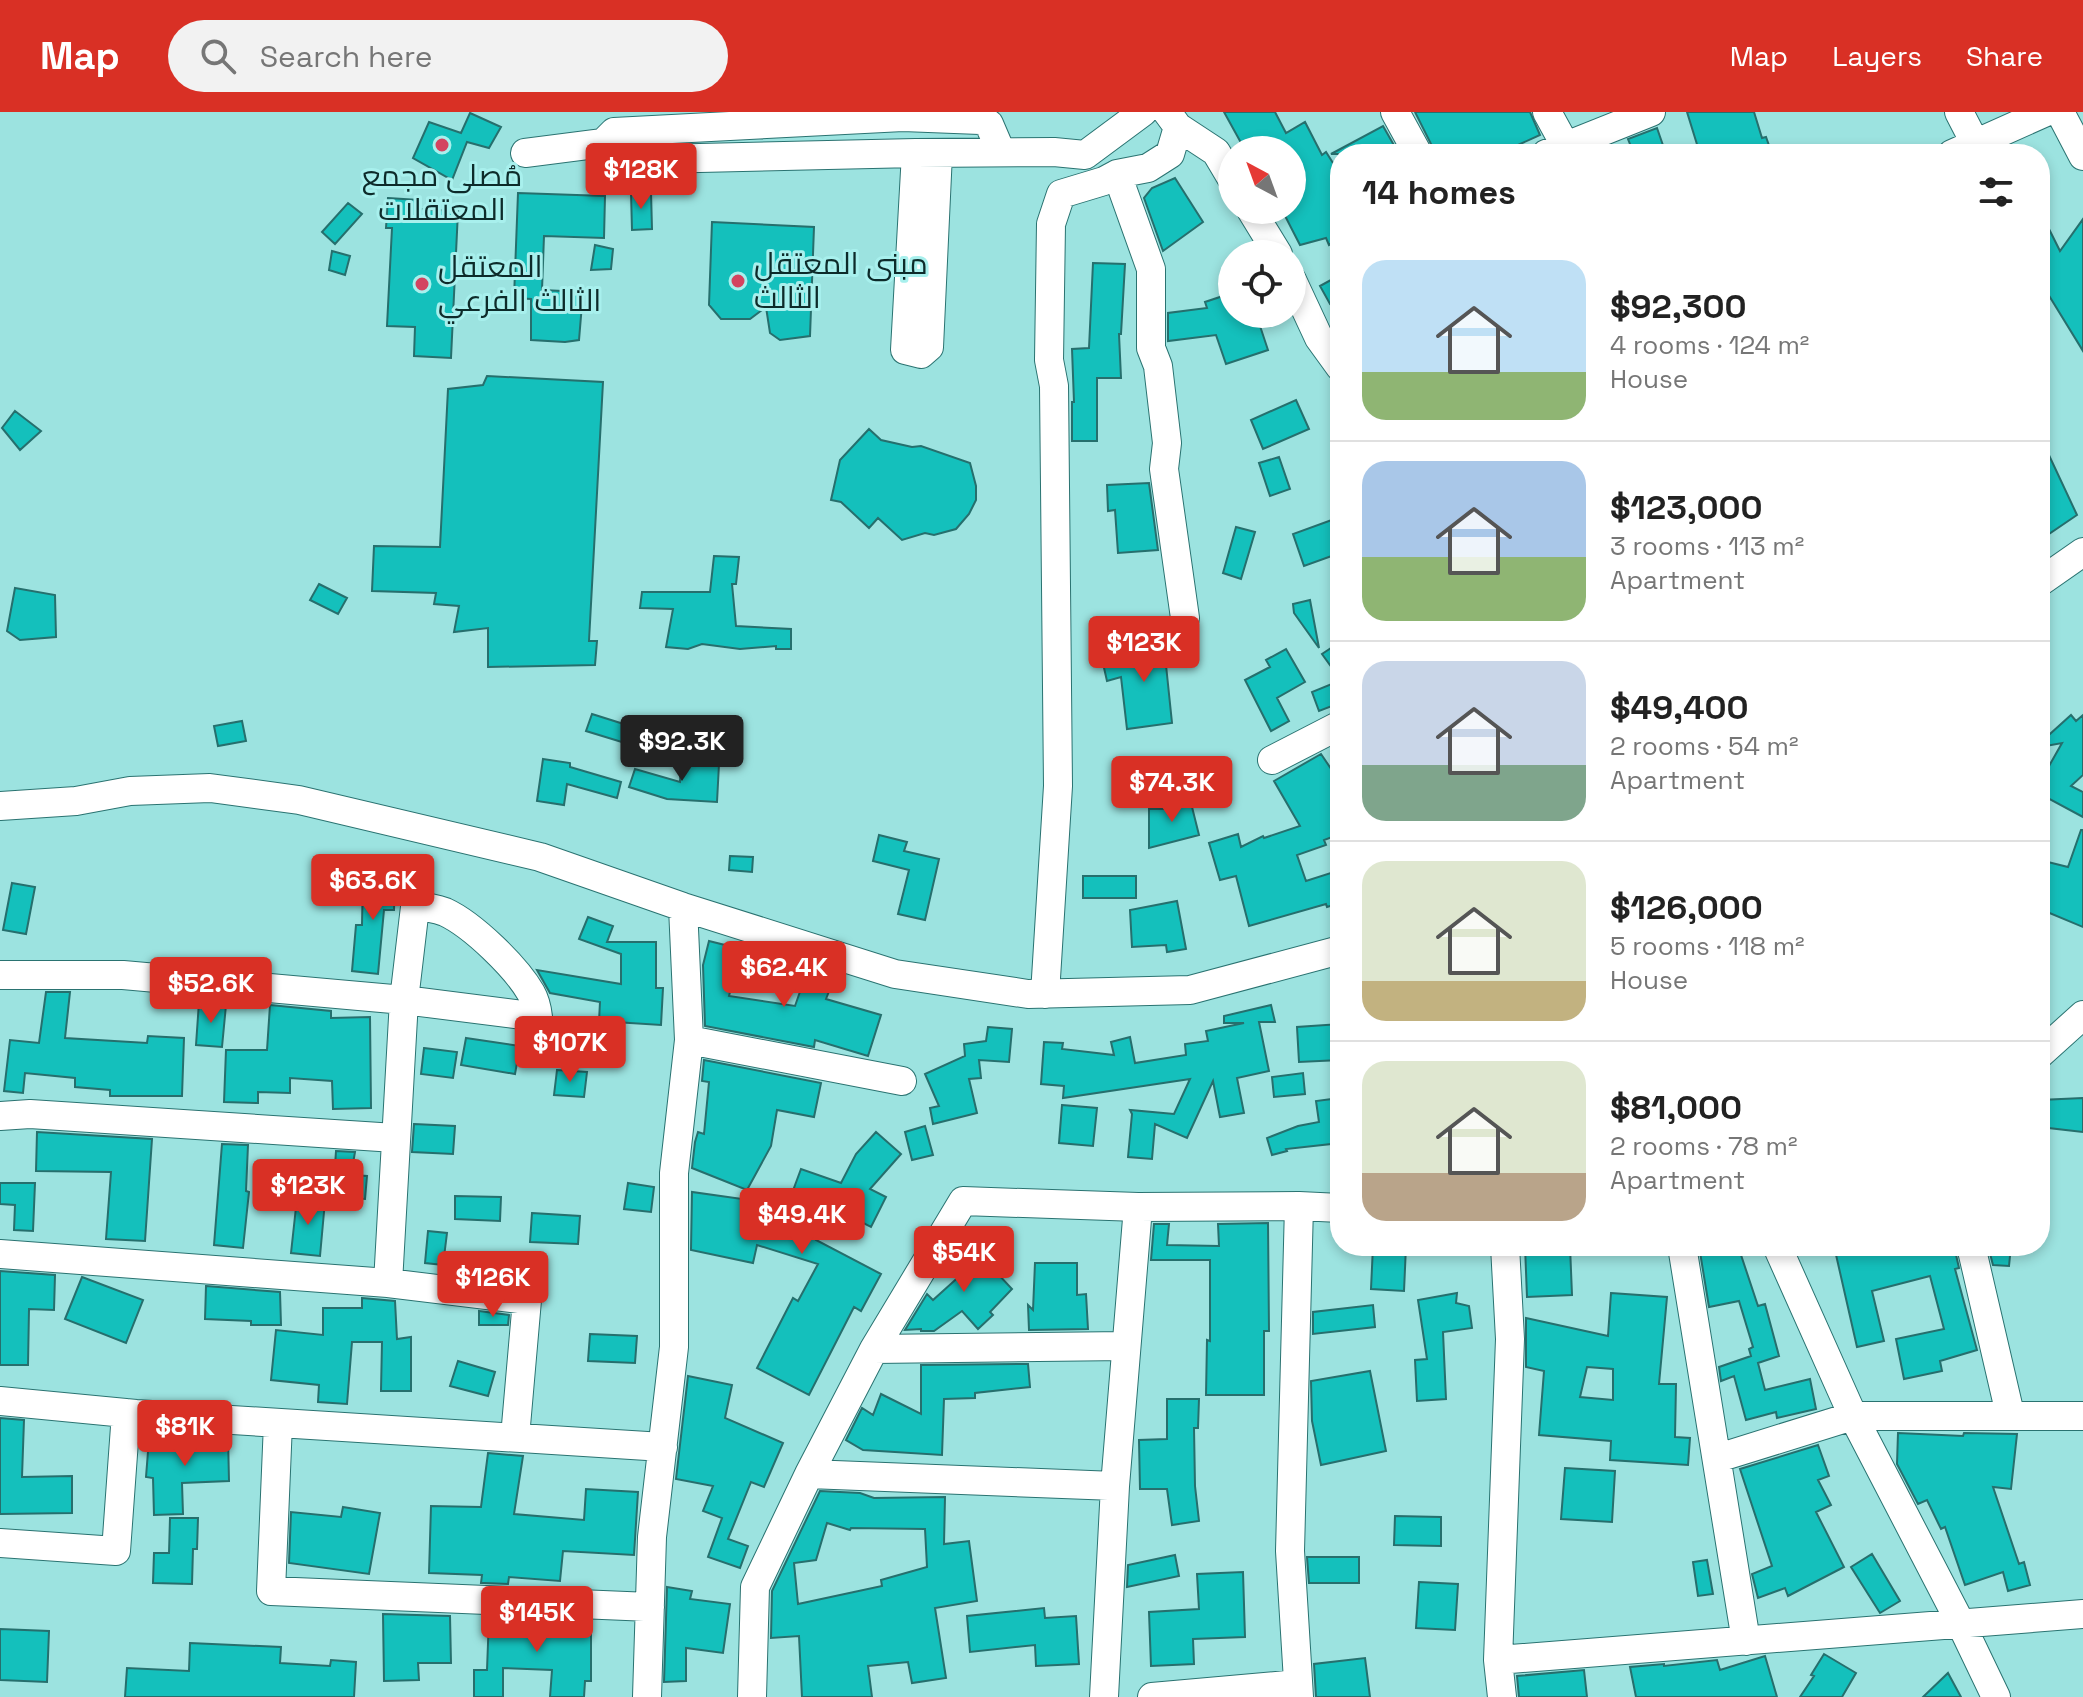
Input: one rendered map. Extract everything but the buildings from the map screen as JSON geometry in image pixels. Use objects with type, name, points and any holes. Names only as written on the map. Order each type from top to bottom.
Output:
[{"type":"street","points":[[603,143],[614,160],[1001,152],[1085,155],[1143,112]]},
{"type":"street","points":[[1395,112],[1413,144]]},
{"type":"street","points":[[1547,112],[1554,144]]},
{"type":"street","points":[[1568,144],[1651,112]]},
{"type":"street","points":[[1959,112],[1963,144]]},
{"type":"street","points":[[1975,144],[2046,112]]},
{"type":"street","points":[[2060,112],[2083,156]]},
{"type":"street","points":[[525,153],[603,143],[614,132],[903,115],[980,120],[989,124],[1001,152]]},
{"type":"street","points":[[1045,994],[1058,786],[1054,386],[1049,360],[1051,224],[1061,194],[1117,174],[1148,168],[1170,154],[1172,119]]},
{"type":"street","points":[[1172,119],[1218,155]]},
{"type":"street","points":[[927,153],[929,347],[921,354],[905,350],[927,153]]},
{"type":"street","points":[[1117,174],[1151,269],[1151,348],[1160,381],[1167,443],[1164,469],[1185,618]]},
{"type":"street","points":[[1306,310],[1330,353]]},
{"type":"street","points":[[2050,575],[2083,552]]},
{"type":"street","points":[[1272,760],[1330,730]]},
{"type":"street","points":[[0,806],[76,801],[130,791],[194,788],[299,800],[540,857],[683,907],[895,974],[1028,994],[1190,990],[1330,953]]},
{"type":"street","points":[[0,975],[123,975],[404,1000],[538,1017],[530,992],[509,965],[479,936],[447,913],[429,907],[415,907],[404,1000],[388,1283]]},
{"type":"street","points":[[647,1697],[652,1537],[674,1347],[674,1173],[689,1040],[683,907]]},
{"type":"street","points":[[2050,1045],[2083,1015]]},
{"type":"street","points":[[689,1040],[902,1081]]},
{"type":"street","points":[[0,1116],[30,1114],[395,1138]]},
{"type":"street","points":[[752,1697],[755,1587],[874,1349],[963,1201],[1138,1207],[1330,1208]]},
{"type":"street","points":[[1152,1697],[1298,1691],[1290,1551],[1299,1206]]},
{"type":"street","points":[[1104,1697],[1115,1486],[1138,1207]]},
{"type":"street","points":[[0,1254],[388,1283],[527,1300],[515,1437]]},
{"type":"street","points":[[1502,1697],[1498,1660],[1510,1339],[1506,1256]]},
{"type":"street","points":[[1684,1256],[1746,1641]]},
{"type":"street","points":[[1781,1256],[1853,1416],[1996,1697]]},
{"type":"street","points":[[1973,1256],[2010,1414]]},
{"type":"street","points":[[874,1349],[1126,1346]]},
{"type":"street","points":[[0,1401],[126,1413],[663,1447]]},
{"type":"street","points":[[0,1543],[116,1551],[126,1413]]},
{"type":"street","points":[[1718,1458],[1853,1416],[2083,1416]]},
{"type":"street","points":[[278,1423],[271,1591],[650,1607]]},
{"type":"street","points":[[809,1474],[1115,1486]]},
{"type":"street","points":[[1498,1660],[2083,1614]]},
{"type":"place","name":"مُصلى مجمع المعتقلات","points":[[442,145]]},
{"type":"place","name":"مبنى المعتقل الثالث","points":[[738,281]]},
{"type":"place","name":"المعتقل الثالث الفرعي","points":[[422,284]]}]
